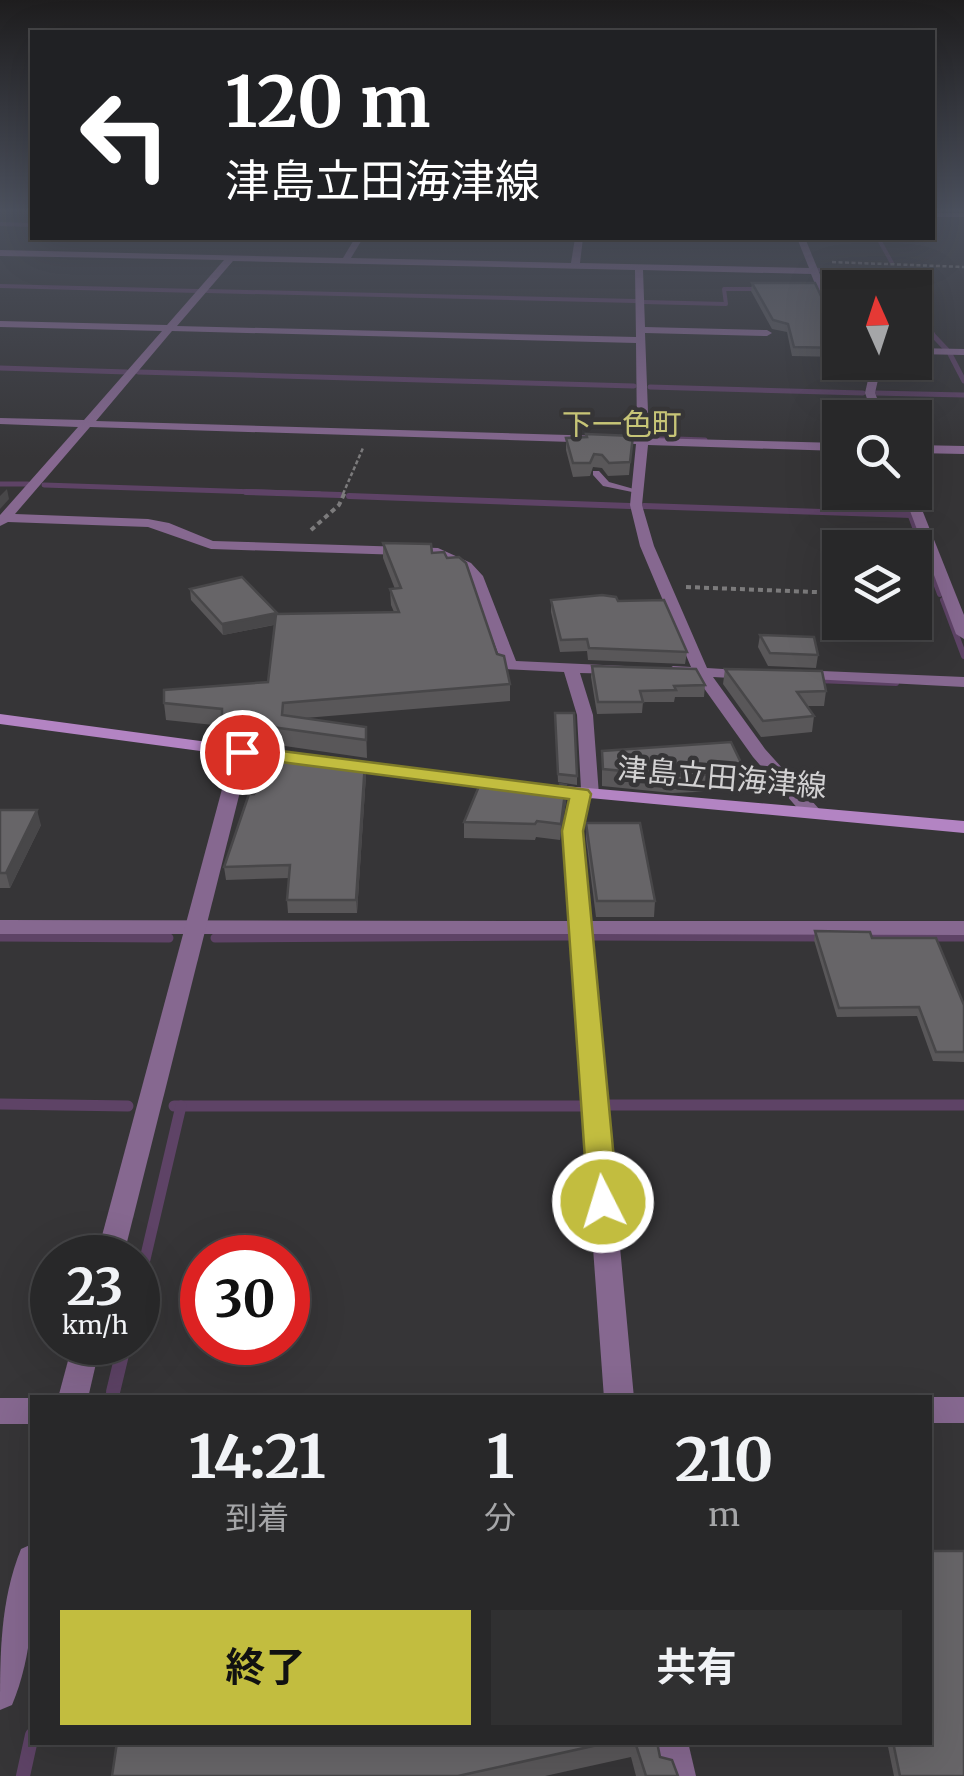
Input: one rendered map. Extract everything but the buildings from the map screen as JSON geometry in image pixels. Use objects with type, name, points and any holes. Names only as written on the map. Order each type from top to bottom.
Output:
[{"type":"main road","name":"津島立田海津線","points":[[0,719],[585,794],[964,827]]},
{"type":"street","points":[[2,521],[200,293]]},
{"type":"street","points":[[640,293],[637,491],[647,546],[701,672],[759,753],[813,814]]},
{"type":"street","points":[[0,324],[641,335],[767,333]]},
{"type":"street","points":[[932,351],[964,352]]},
{"type":"street","points":[[0,421],[822,446]]},
{"type":"street","points":[[932,449],[964,450]]},
{"type":"street","points":[[916,510],[964,634]]},
{"type":"street","points":[[2,521],[148,523],[212,546],[422,550],[451,556],[476,576],[510,666],[627,670]]},
{"type":"street","points":[[571,668],[585,715],[585,794],[572,831],[619,1395]]},
{"type":"street","points":[[664,671],[964,682]]},
{"type":"street","points":[[114,1235],[242,752]]},
{"type":"street","points":[[0,926],[964,928]]},
{"type":"street","points":[[73,1395],[81,1365]]},
{"type":"street","points":[[932,1410],[964,1410]]},
{"type":"street","points":[[0,1412],[30,1411]]},
{"type":"street","points":[[0,1693],[30,1568]]},
{"type":"street","points":[[671,1745],[678,1776]]},
{"type":"lane","points":[[596,473],[606,484],[637,491]]},
{"type":"path","points":[[290,549],[339,504],[369,432]]},
{"type":"path","points":[[663,586],[822,592]]},
{"type":"waterway","points":[[287,293],[635,301]]},
{"type":"waterway","points":[[644,302],[726,304],[725,293]]},
{"type":"waterway","points":[[932,334],[947,350]]},
{"type":"waterway","points":[[950,354],[964,381]]},
{"type":"waterway","points":[[0,368],[127,372]]},
{"type":"waterway","points":[[138,372],[634,386]]},
{"type":"waterway","points":[[650,387],[863,393]]},
{"type":"waterway","points":[[874,393],[964,395]]},
{"type":"waterway","points":[[648,438],[705,440]]},
{"type":"waterway","points":[[0,484],[28,484]]},
{"type":"waterway","points":[[44,485],[320,494]]},
{"type":"waterway","points":[[246,492],[340,495]]},
{"type":"waterway","points":[[349,496],[630,506]]},
{"type":"waterway","points":[[644,506],[911,515]]},
{"type":"waterway","points":[[909,510],[911,515]]},
{"type":"waterway","points":[[911,515],[940,594]]},
{"type":"waterway","points":[[943,600],[964,656]]},
{"type":"waterway","points":[[816,680],[896,683]]},
{"type":"waterway","points":[[215,938],[573,936]]},
{"type":"waterway","points":[[589,936],[822,937]]},
{"type":"waterway","points":[[0,937],[169,938]]},
{"type":"waterway","points":[[862,937],[964,937]]},
{"type":"waterway","points":[[0,1104],[128,1106]]},
{"type":"waterway","points":[[602,1105],[964,1105]]},
{"type":"waterway","points":[[174,1106],[181,1106]]},
{"type":"waterway","points":[[151,1235],[181,1106]]},
{"type":"waterway","points":[[181,1106],[588,1106]]},
{"type":"waterway","points":[[113,1392],[119,1365]]},
{"type":"waterway","points":[[23,1776],[30,1744]]},
{"type":"district","name":"下一色町","points":[[622,425]]},
{"type":"route","points":[[242,752],[580,794],[572,831],[603,1202]]}]
